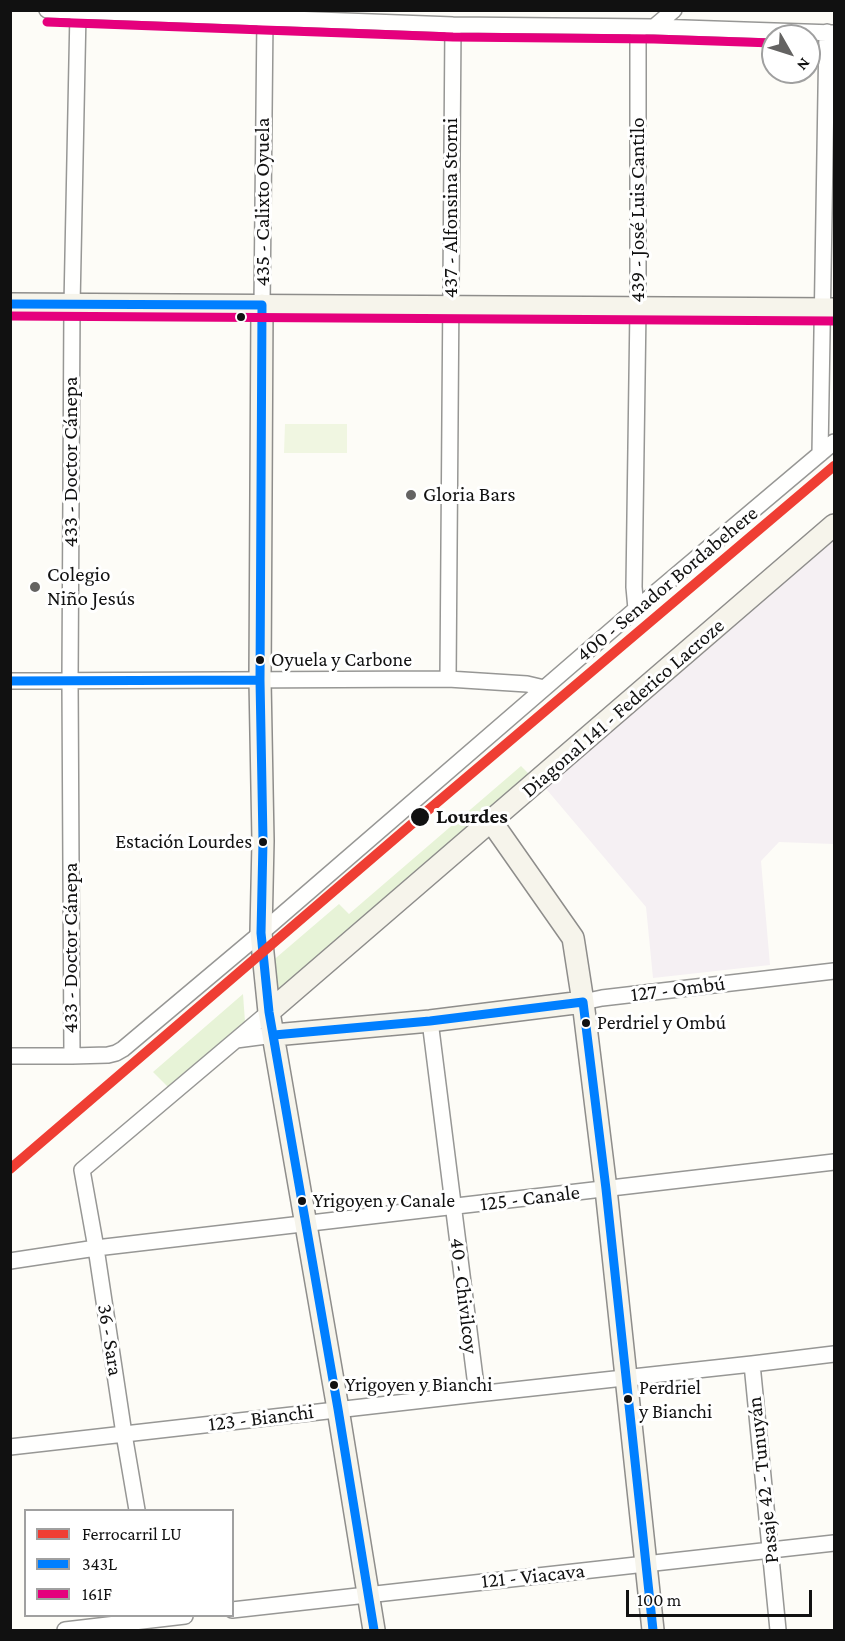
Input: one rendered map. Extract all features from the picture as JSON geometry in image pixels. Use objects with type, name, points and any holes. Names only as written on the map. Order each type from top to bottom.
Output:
[{"type":"street","points":[[46,10],[265,17],[372,16],[453,25],[654,27],[831,33],[829,309],[820,454]]},
{"type":"street","points":[[654,27],[674,10]]},
{"type":"street","name":"433 - Doctor Cánepa","points":[[72,1056],[70,681],[72,305],[78,12]]},
{"type":"street","name":"435 - Calixto Oyuela","points":[[265,17],[260,680],[263,841],[261,933],[269,1012],[374,1630]]},
{"type":"street","name":"437 - Alfonsina Storni","points":[[448,679],[453,25]]},
{"type":"street","name":"439 - José Luis Cantilo","points":[[636,609],[634,587],[638,308],[638,27]]},
{"type":"street","points":[[10,304],[829,309]]},
{"type":"street","name":"400 - Senador Bordabehere","points":[[72,1056],[116,1053],[261,933],[636,609],[834,442]]},
{"type":"street","name":"Diagonal 141 - Federico Lacroze","points":[[82,1170],[269,1012],[834,525]]},
{"type":"street","points":[[10,681],[448,679],[527,684],[544,688]]},
{"type":"street","points":[[491,821],[573,938],[606,1189],[652,1630]]},
{"type":"street","name":"127 - Ombú","points":[[236,1040],[430,1021],[834,971]]},
{"type":"street","name":"40 - Chivilcoy","points":[[430,1021],[477,1394]]},
{"type":"street","points":[[10,1056],[72,1056]]},
{"type":"street","name":"125 - Canale","points":[[10,1261],[96,1248],[834,1162]]},
{"type":"street","name":"36 - Sara","points":[[82,1170],[137,1509]]},
{"type":"street","name":"123 - Bianchi","points":[[10,1447],[834,1354]]},
{"type":"street","name":"Pasaje 42 - Tunuyán","points":[[752,1364],[778,1630]]},
{"type":"street","name":"121 - Viacava","points":[[234,1610],[834,1543]]},
{"type":"street","points":[[65,1630],[156,1622],[180,1617]]},
{"type":"shaded area","points":[[834,539],[834,852],[833,844],[779,842],[761,861],[770,965],[653,978],[646,907],[542,784]]},
{"type":"green space","points":[[285,424],[347,424],[347,453],[284,453]]},
{"type":"green space","points":[[521,766],[532,777],[284,990],[274,987],[270,963],[339,904],[349,914]]},
{"type":"green space","points":[[243,994],[245,1022],[169,1088],[153,1072]]},
{"type":"rail line","name":"LU","points":[[10,1169],[834,466]]},
{"type":"transit line","name":"161F","points":[[47,22],[453,37],[761,43]]},
{"type":"transit line","name":"343L","points":[[10,304],[262,305],[260,680],[263,841],[261,933],[269,1012],[374,1630]]},
{"type":"transit line","name":"161F","points":[[10,316],[834,321]]},
{"type":"transit line","name":"343L","points":[[10,681],[260,680]]},
{"type":"transit line","name":"343L","points":[[274,1035],[430,1021],[583,1002],[606,1189],[653,1630]]},
{"type":"place","name":"Gloria Bars","points":[[411,495]]},
{"type":"place","name":"Colegio Niño Jesús","points":[[35,587]]},
{"type":"place","name":"Oyuela y Carbone","points":[[260,660]]},
{"type":"place","name":"Lourdes","points":[[420,817]]},
{"type":"place","name":"Estación Lourdes","points":[[263,842]]},
{"type":"place","name":"Perdriel y Ombú","points":[[586,1023]]},
{"type":"place","name":"Yrigoyen y Canale","points":[[302,1201]]},
{"type":"place","name":"Yrigoyen y Bianchi","points":[[334,1385]]},
{"type":"place","name":"Perdriel y Bianchi","points":[[628,1399]]}]
